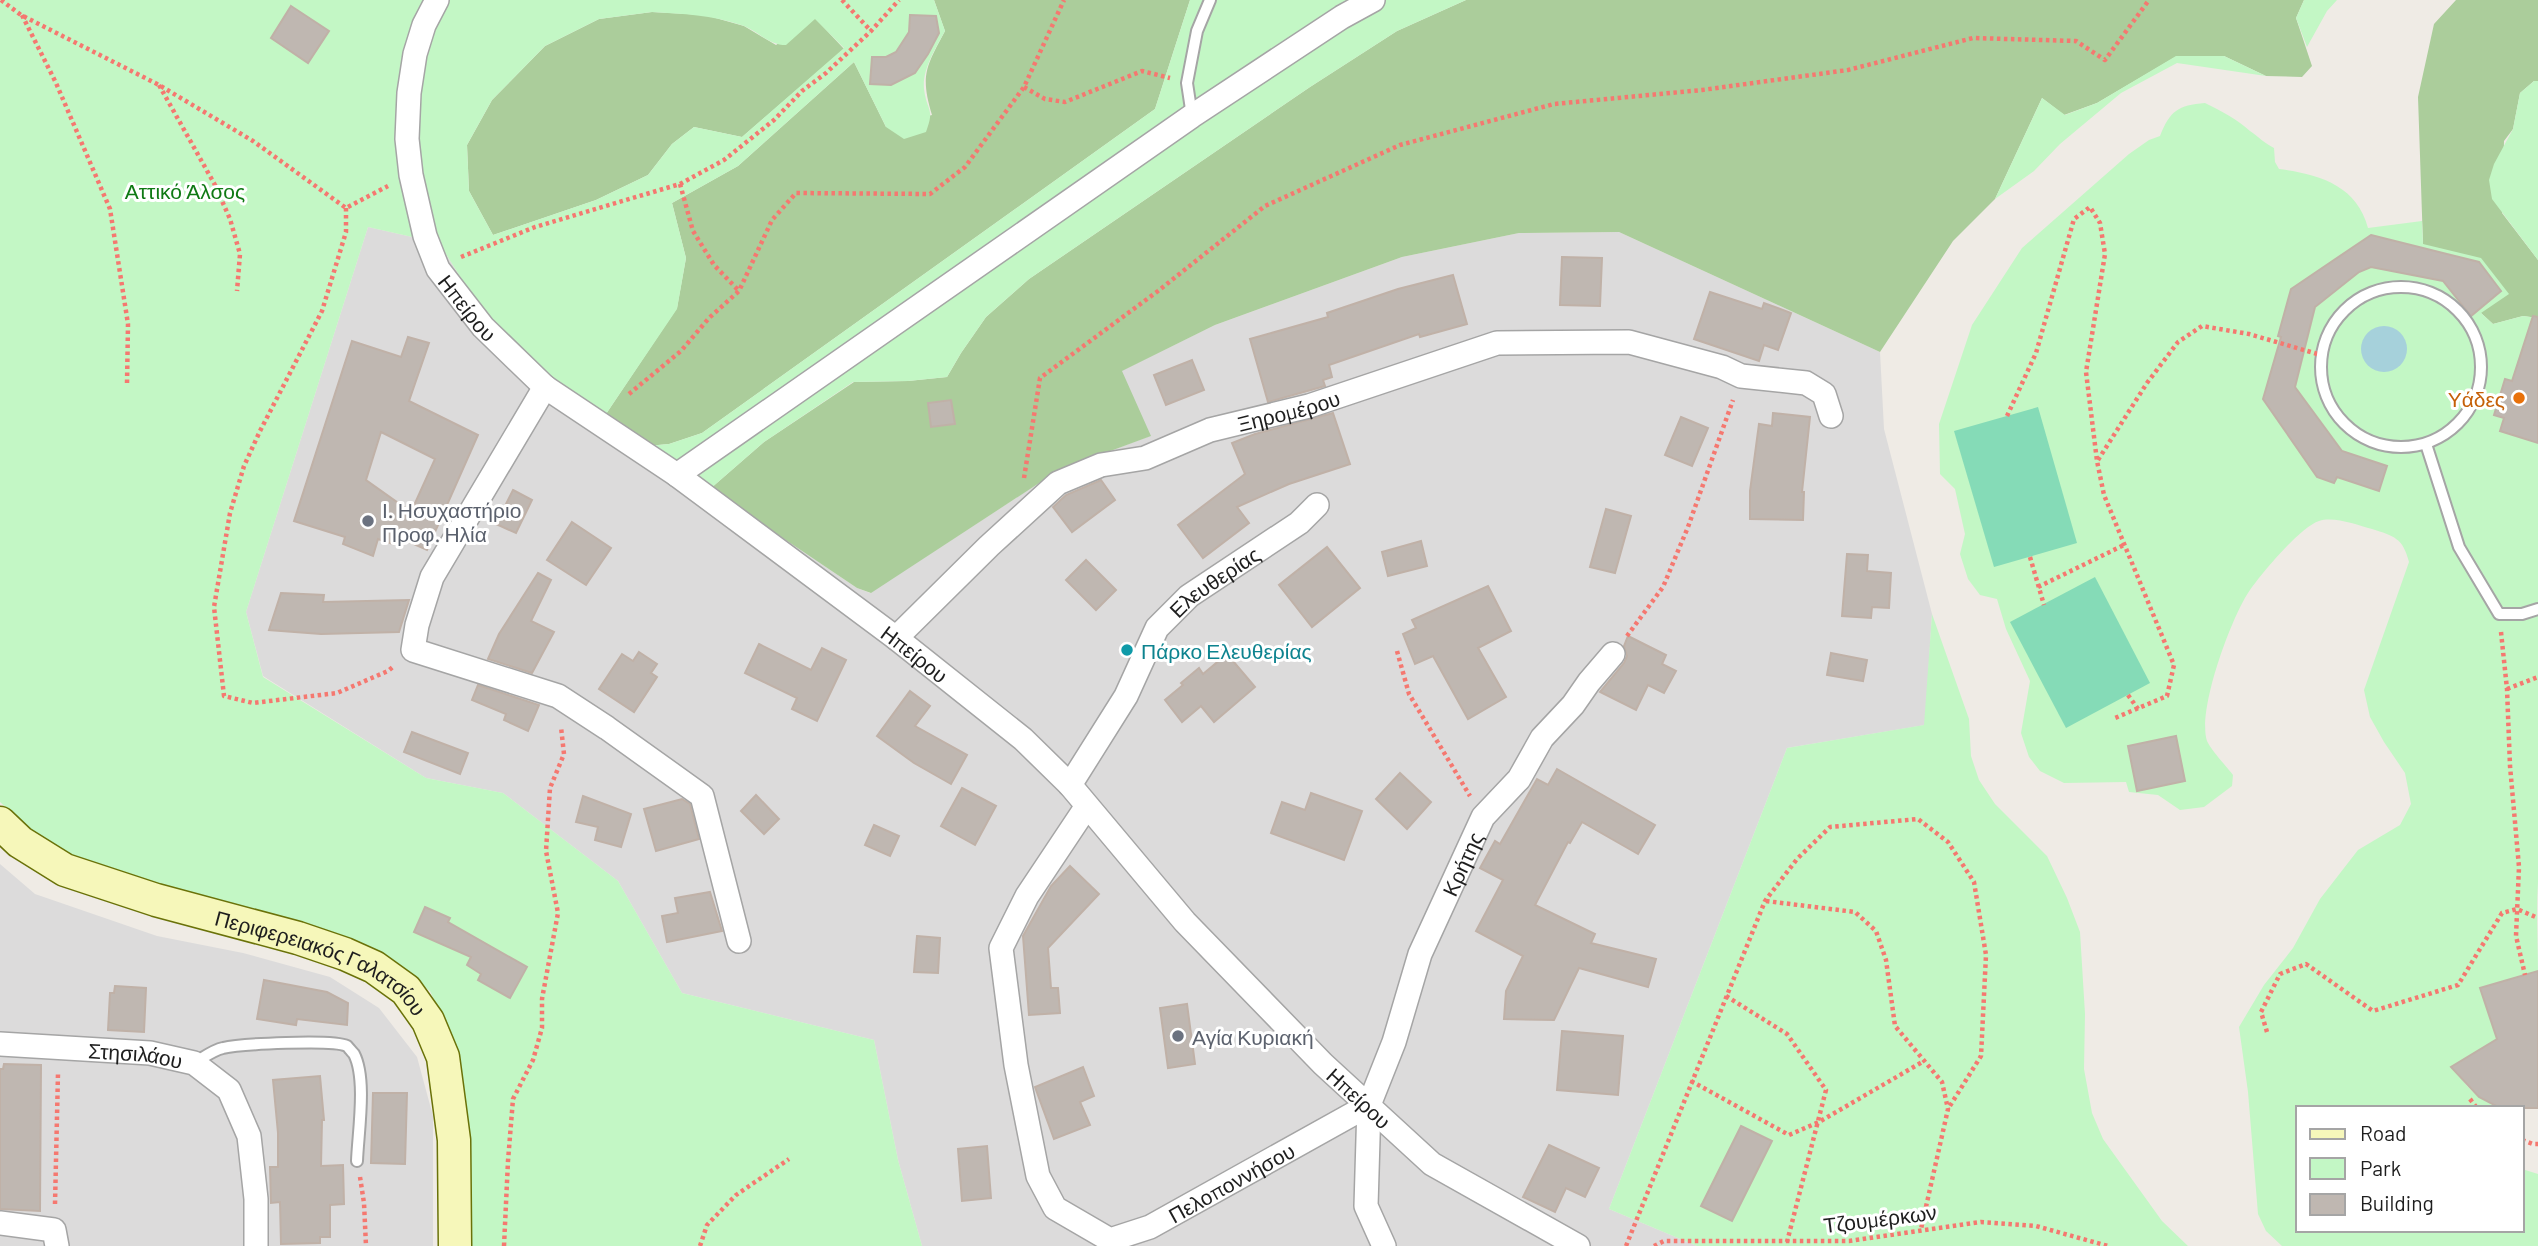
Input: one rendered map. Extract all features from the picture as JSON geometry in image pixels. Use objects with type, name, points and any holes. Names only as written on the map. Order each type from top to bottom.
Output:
[{"type":"street","name":"Ηπείρου","points":[[437,0],[418,44],[409,93],[407,139],[411,175],[425,236],[438,269],[482,327],[545,387],[677,475],[897,638],[1023,739],[1070,785],[1185,922],[1323,1063],[1432,1164],[1578,1246]]},
{"type":"street","points":[[677,475],[1192,116],[1342,17],[1373,0]]},
{"type":"street","name":"Ξηρομέρου","points":[[897,638],[1058,483],[1101,465],[1145,458],[1210,430],[1309,406],[1497,343],[1629,342],[1722,367],[1741,376],[1806,383],[1824,394],[1831,416]]},
{"type":"street","points":[[545,387],[432,577],[417,625],[413,650],[558,696],[702,796],[739,941]]},
{"type":"street","name":"Ελευθερίας","points":[[1070,785],[1126,696],[1157,628],[1189,596],[1299,523],[1317,505]]},
{"type":"street","name":"Κρήτης","points":[[1368,1105],[1394,1042],[1420,954],[1483,817],[1519,779],[1542,738],[1573,705],[1614,653]]},
{"type":"street","name":"Πελοποννήσου","points":[[1087,806],[1027,896],[1001,948],[1016,1065],[1038,1176],[1055,1208],[1110,1240],[1150,1227],[1368,1105]]},
{"type":"street","name":"Περιφερειακός Γαλατσίου","points":[[0,823],[20,842],[65,870],[156,900],[298,938],[345,954],[374,967],[406,990],[428,1021],[443,1057],[454,1140],[455,1246]]},
{"type":"street","name":"Στησιλάου","points":[[0,1044],[150,1053],[194,1063],[229,1090],[249,1136],[257,1199],[256,1246]]},
{"type":"street","points":[[1368,1105],[1366,1206],[1384,1246]]},
{"type":"street","points":[[0,1223],[56,1238]]},
{"type":"lane","points":[[1192,116],[1187,83],[1197,31],[1210,0]]},
{"type":"lane","points":[[2392,286],[2418,287],[2443,297],[2463,314],[2476,336],[2482,363],[2479,389],[2468,413],[2449,432],[2426,444],[2399,448],[2372,443],[2349,429],[2331,408],[2321,382],[2321,355],[2329,330],[2345,309],[2366,293],[2392,286]]},
{"type":"lane","points":[[2426,444],[2459,547],[2499,614],[2522,614],[2538,609]]},
{"type":"lane","points":[[194,1063],[221,1048],[333,1043],[348,1046],[354,1054],[358,1069],[360,1093],[357,1161]]},
{"type":"path","points":[[1,0],[21,15],[159,85],[253,141],[346,208]]},
{"type":"path","points":[[842,0],[871,31]]},
{"type":"path","points":[[438,269],[535,227],[680,184],[734,152],[774,120],[802,90],[826,73],[871,31],[899,0]]},
{"type":"path","points":[[629,394],[681,351],[738,290],[772,220],[796,193],[930,194],[965,167],[1024,87],[1064,0]]},
{"type":"path","points":[[1017,521],[1040,378],[1158,291],[1265,206],[1399,145],[1554,104],[1702,90],[1848,70],[1973,38],[2076,41],[2105,60],[2149,0]]},
{"type":"path","points":[[21,15],[56,83],[110,209],[128,324],[127,384]]},
{"type":"path","points":[[1024,87],[1045,99],[1065,102],[1142,71],[1187,83]]},
{"type":"path","points":[[159,85],[215,185],[230,219],[240,254],[237,291]]},
{"type":"path","points":[[346,208],[411,175]]},
{"type":"path","points":[[680,184],[693,231],[715,265],[738,290]]},
{"type":"path","points":[[2007,416],[2036,353],[2074,219],[2090,207],[2100,223],[2105,254],[2086,372],[2097,461],[2104,495],[2174,665],[2167,696],[2115,718]]},
{"type":"path","points":[[346,208],[346,232],[322,311],[244,466],[230,513],[214,607],[223,696],[253,703],[337,693],[388,671],[413,650]]},
{"type":"path","points":[[2097,461],[2147,383],[2178,342],[2202,327],[2249,334],[2321,355]]},
{"type":"path","points":[[1614,653],[1664,587],[1741,376]]},
{"type":"path","points":[[2038,587],[2124,545]]},
{"type":"path","points":[[2029,557],[2044,605]]},
{"type":"path","points":[[2499,614],[2519,867],[2516,936],[2525,975]]},
{"type":"path","points":[[1397,651],[1409,694],[1483,817]]},
{"type":"path","points":[[2507,689],[2538,677]]},
{"type":"path","points":[[2129,695],[2138,709]]},
{"type":"path","points":[[504,1246],[513,1099],[533,1060],[542,1028],[542,999],[558,913],[546,851],[550,788],[564,754],[558,696]]},
{"type":"path","points":[[1626,1246],[1765,901],[1797,859],[1830,827],[1918,819],[1948,842],[1974,882],[1986,955],[1981,1056],[1948,1109],[1921,1229]]},
{"type":"path","points":[[1765,901],[1855,912],[1877,931],[1886,960],[1895,1026],[1942,1082],[1948,1109]]},
{"type":"path","points":[[2267,1032],[2261,1012],[2280,974],[2305,964],[2373,1011],[2458,985],[2502,913],[2517,909],[2538,918]]},
{"type":"path","points":[[1726,996],[1787,1034],[1826,1090],[1787,1242]]},
{"type":"path","points":[[56,1238],[59,1047]]},
{"type":"path","points":[[1691,1081],[1789,1135],[1819,1122],[1924,1061]]},
{"type":"path","points":[[2470,1099],[2475,1106]]},
{"type":"path","points":[[700,1246],[707,1225],[736,1195],[789,1159]]},
{"type":"path","points":[[357,1161],[364,1203],[366,1246]]},
{"type":"path","name":"Τζουμέρκων","points":[[1654,1246],[1664,1241],[1849,1241],[1981,1222],[2036,1226],[2108,1246]]},
{"type":"shaded area","points":[[368,227],[439,243],[486,318],[551,381],[857,588],[870,593],[1059,470],[1150,436],[1121,371],[1215,325],[1402,257],[1519,233],[1619,232],[1880,352],[1884,429],[1932,614],[1925,725],[1787,748],[1609,1209],[1697,1246],[922,1246],[898,1160],[874,1040],[682,993],[618,881],[503,793],[426,778],[263,676],[246,612]]},
{"type":"shaded area","points":[[0,864],[35,894],[157,936],[243,953],[330,977],[379,1008],[417,1057],[433,1116],[433,1246],[0,1246]]},
{"type":"green space","name":"Αττικό Άλσος","points":[[0,0],[934,0],[945,31],[925,74],[924,89],[930,114],[926,132],[904,139],[886,127],[854,62],[738,166],[672,203],[686,258],[677,309],[604,417],[551,381],[486,318],[439,243],[368,227],[246,612],[263,677],[426,778],[503,793],[618,881],[682,993],[874,1040],[898,1160],[922,1246],[469,1246],[466,1117],[460,1057],[430,991],[377,951],[327,932],[108,871],[50,847],[0,802]],"holes":[[[652,12],[719,19],[747,27],[774,43],[786,45],[815,19],[844,48],[742,137],[694,127],[672,144],[648,175],[596,200],[493,235],[469,191],[467,145],[492,100],[545,46],[599,19]]]},
{"type":"green space","points":[[934,0],[1190,0],[1155,109],[702,433],[669,444],[647,446],[604,417],[677,308],[686,258],[672,203],[738,166],[854,62],[886,127],[932,115],[926,90],[927,72],[945,31]]},
{"type":"green space","points":[[1190,0],[1466,0],[1397,31],[1310,87],[1029,279],[986,317],[947,377],[853,382],[764,442],[710,489],[647,446],[669,444],[702,433],[1155,109]]},
{"type":"green space","points":[[1466,0],[2304,0],[2296,18],[2312,66],[2302,77],[2266,76],[2224,56],[2177,56],[2097,103],[2064,115],[2042,98],[1995,199],[1953,241],[1880,352],[1619,232],[1519,233],[1402,257],[1215,325],[1122,371],[1151,436],[1059,470],[871,593],[857,588],[710,489],[764,442],[854,382],[947,377],[986,317],[1029,279],[1310,87],[1397,31]]},
{"type":"green space","points":[[2304,0],[2337,0],[2327,11],[2307,47],[2296,18]]},
{"type":"green space","points":[[2456,0],[2538,0],[2538,81],[2534,81],[2520,93],[2513,129],[2504,141],[2502,213],[2538,260],[2538,318],[2523,316],[2493,324],[2423,244],[2418,97],[2434,24]]},
{"type":"green space","points":[[652,12],[705,15],[744,26],[776,45],[815,18],[844,49],[742,137],[694,127],[672,144],[648,175],[596,200],[493,235],[469,191],[467,145],[492,100],[545,46],[599,19]]},
{"type":"green space","points":[[2176,56],[2224,56],[2266,76],[2177,63],[2121,93],[2060,144],[2034,171],[1995,199],[2042,98],[2065,115],[2097,103]]},
{"type":"green space","points":[[2534,81],[2538,81],[2538,260],[2492,199],[2489,180],[2494,164],[2513,129],[2520,93]]},
{"type":"green space","points":[[2205,103],[2234,119],[2274,148],[2275,162],[2279,169],[2308,174],[2334,184],[2355,201],[2368,228],[2422,221],[2423,244],[2481,258],[2509,294],[2481,313],[2493,324],[2523,316],[2538,318],[2538,972],[2480,988],[2497,1039],[2454,1066],[2473,1092],[2496,1106],[2296,1106],[2296,1232],[2524,1232],[2524,1170],[2538,1174],[2538,1246],[2282,1246],[2266,1231],[2258,1214],[2248,1092],[2239,1027],[2264,985],[2293,948],[2320,899],[2358,850],[2400,825],[2411,804],[2405,773],[2370,717],[2364,690],[2409,562],[2400,543],[2386,534],[2353,523],[2338,520],[2319,521],[2291,542],[2261,575],[2248,593],[2233,623],[2217,665],[2207,708],[2207,741],[2233,775],[2232,786],[2204,807],[2180,810],[2158,795],[2129,792],[2126,782],[2064,783],[2040,771],[2029,757],[2021,733],[2030,681],[2006,629],[1997,599],[1980,595],[1968,579],[1960,554],[1965,534],[1955,489],[1940,474],[1939,424],[1972,325],[2022,248],[2129,154],[2160,136],[2172,115],[2188,105]]},
{"type":"green space","points":[[2038,407],[2077,543],[1994,567],[1954,431]]},
{"type":"green space","points":[[2095,577],[2150,683],[2066,728],[2010,622]]},
{"type":"green space","points":[[1932,614],[1969,719],[1971,756],[1979,780],[1995,804],[2047,856],[2080,932],[2085,1014],[2084,1069],[2092,1113],[2103,1139],[2162,1221],[2188,1246],[1697,1246],[1609,1209],[1787,748],[1924,725]]},
{"type":"water","points":[[2384,326],[2400,333],[2407,349],[2400,365],[2384,372],[2368,365],[2361,349],[2368,333]]},
{"type":"building","points":[[291,6],[329,31],[308,63],[271,38]]},
{"type":"building","points":[[910,15],[936,16],[939,33],[928,54],[915,73],[891,85],[870,84],[872,57],[886,57],[896,52],[909,32]]},
{"type":"building","points":[[2371,235],[2479,262],[2501,291],[2471,316],[2443,281],[2371,267],[2359,272],[2315,307],[2295,387],[2342,451],[2387,466],[2379,491],[2337,477],[2334,483],[2317,477],[2263,399],[2281,337],[2278,336],[2291,289]]},
{"type":"building","points":[[1562,257],[1602,258],[1600,306],[1560,305]]},
{"type":"building","points":[[1453,275],[1467,324],[1420,337],[1419,334],[1329,365],[1332,377],[1323,380],[1325,386],[1268,402],[1250,339],[1328,317],[1327,313],[1398,289]]},
{"type":"building","points":[[1710,292],[1762,309],[1764,303],[1791,313],[1778,350],[1764,345],[1759,361],[1694,339]]},
{"type":"building","name":"Υάδες","points":[[2533,316],[2538,317],[2538,443],[2500,431],[2504,418],[2494,415],[2505,379],[2512,381]]},
{"type":"building","points":[[408,337],[429,343],[409,401],[478,435],[427,550],[396,536],[393,544],[378,539],[373,556],[343,544],[345,537],[294,521],[352,341],[401,357]],"holes":[[[381,432],[435,459],[411,512],[366,480]]]},
{"type":"building","points":[[1192,360],[1204,390],[1166,405],[1154,375]]},
{"type":"building","points":[[951,400],[955,424],[931,427],[928,403]]},
{"type":"building","points":[[1333,413],[1350,464],[1289,484],[1237,507],[1249,523],[1203,558],[1178,525],[1245,474],[1232,443]]},
{"type":"building","points":[[1773,413],[1810,417],[1802,492],[1803,520],[1750,519],[1750,491],[1759,424],[1772,426]]},
{"type":"building","points":[[1681,417],[1708,428],[1692,466],[1665,455]]},
{"type":"building","points":[[1101,480],[1115,500],[1072,532],[1053,507],[1066,495]]},
{"type":"building","points":[[513,490],[532,500],[516,533],[496,524]]},
{"type":"building","points":[[1606,509],[1631,516],[1615,573],[1590,567]]},
{"type":"building","points":[[572,522],[611,548],[586,585],[547,560]]},
{"type":"building","points":[[1421,541],[1427,566],[1388,576],[1382,552]]},
{"type":"building","points":[[1327,547],[1360,588],[1312,627],[1279,585]]},
{"type":"building","points":[[1847,554],[1868,555],[1867,571],[1891,573],[1889,608],[1872,607],[1871,618],[1842,616]]},
{"type":"building","points":[[1086,560],[1116,590],[1096,610],[1066,580]]},
{"type":"building","points":[[538,573],[551,580],[531,621],[554,632],[532,673],[488,659],[499,634]]},
{"type":"building","points":[[1488,586],[1511,631],[1478,648],[1506,697],[1468,719],[1433,656],[1415,664],[1403,634],[1416,628],[1412,620]]},
{"type":"building","points":[[281,593],[324,595],[323,602],[409,600],[399,632],[321,634],[269,630]]},
{"type":"building","points":[[1628,636],[1666,655],[1662,664],[1676,671],[1664,693],[1648,685],[1636,710],[1600,692],[1624,663],[1627,656],[1624,646]]},
{"type":"building","points":[[759,644],[811,670],[822,648],[846,660],[817,721],[792,709],[797,698],[745,673]]},
{"type":"building","points":[[639,652],[657,664],[651,673],[657,677],[634,712],[599,689],[622,654],[633,661]]},
{"type":"building","points":[[1831,653],[1867,660],[1863,681],[1827,675]]},
{"type":"building","points":[[1227,654],[1255,687],[1214,722],[1201,706],[1182,722],[1165,700],[1199,668],[1203,674]]},
{"type":"building","points":[[478,685],[539,705],[528,731],[504,720],[506,714],[472,700]]},
{"type":"building","points":[[910,691],[930,706],[915,726],[967,755],[951,784],[914,763],[877,736]]},
{"type":"building","points":[[412,732],[468,753],[460,774],[404,752]]},
{"type":"building","points":[[2176,736],[2185,781],[2137,791],[2128,746]]},
{"type":"building","points":[[1557,769],[1655,825],[1638,854],[1582,822],[1570,843],[1568,842],[1535,905],[1595,934],[1591,943],[1656,959],[1648,987],[1579,968],[1554,1020],[1504,1019],[1506,991],[1523,956],[1476,931],[1503,880],[1480,868],[1495,841],[1500,844],[1537,779],[1548,785]]},
{"type":"building","points":[[1400,773],[1431,802],[1407,829],[1376,799]]},
{"type":"building","points":[[962,788],[996,806],[975,845],[941,826]]},
{"type":"building","points":[[1311,793],[1362,811],[1344,860],[1271,833],[1282,802],[1305,810]]},
{"type":"building","points":[[756,795],[779,819],[764,834],[741,811]]},
{"type":"building","points":[[583,796],[631,814],[621,847],[595,840],[598,827],[576,822]]},
{"type":"building","points":[[682,799],[690,804],[699,839],[656,851],[644,809]]},
{"type":"building","points":[[874,825],[899,836],[890,856],[865,845]]},
{"type":"building","points":[[1070,866],[1099,894],[1048,948],[1051,988],[1058,988],[1060,1013],[1029,1015],[1023,936],[1051,886]]},
{"type":"building","points":[[710,892],[722,931],[667,942],[662,916],[678,913],[675,898]]},
{"type":"building","points":[[425,907],[450,918],[448,922],[527,967],[510,998],[478,980],[481,974],[467,965],[471,957],[414,932]]},
{"type":"building","points":[[917,936],[940,938],[938,973],[914,972]]},
{"type":"building","points":[[2538,971],[2538,1108],[2496,1106],[2479,1097],[2451,1067],[2497,1039],[2480,988]]},
{"type":"building","points":[[264,980],[327,992],[348,1003],[347,1025],[297,1019],[296,1025],[257,1019]]},
{"type":"building","points":[[115,986],[146,988],[144,1032],[108,1030],[110,993],[114,993]]},
{"type":"building","name":"Αγία Κυριακή","points":[[1187,1004],[1195,1064],[1168,1068],[1160,1008]]},
{"type":"building","points":[[1562,1031],[1623,1036],[1618,1095],[1557,1090]]},
{"type":"building","points":[[4,1064],[41,1065],[40,1211],[0,1209],[0,1069],[3,1069]]},
{"type":"building","points":[[1083,1067],[1094,1096],[1080,1102],[1090,1125],[1054,1139],[1035,1087]]},
{"type":"building","points":[[320,1076],[324,1120],[321,1166],[343,1165],[344,1204],[330,1205],[330,1237],[320,1237],[320,1243],[281,1244],[280,1202],[271,1203],[270,1167],[278,1167],[273,1080]]},
{"type":"building","points":[[373,1093],[407,1093],[405,1164],[371,1163]]},
{"type":"building","points":[[1741,1126],[1772,1141],[1732,1221],[1701,1206]]},
{"type":"building","points":[[1549,1145],[1599,1168],[1585,1197],[1566,1188],[1555,1212],[1523,1197]]},
{"type":"building","points":[[987,1146],[991,1198],[962,1201],[958,1149]]},
{"type":"place","name":"Υάδες","points":[[2519,398]]},
{"type":"place","name":"Ι. Ησυχαστήριο Προφ. Ηλία","points":[[368,521]]},
{"type":"place","name":"Πάρκο Ελευθερίας","points":[[1127,650]]},
{"type":"place","name":"Αγία Κυριακή","points":[[1178,1036]]}]
